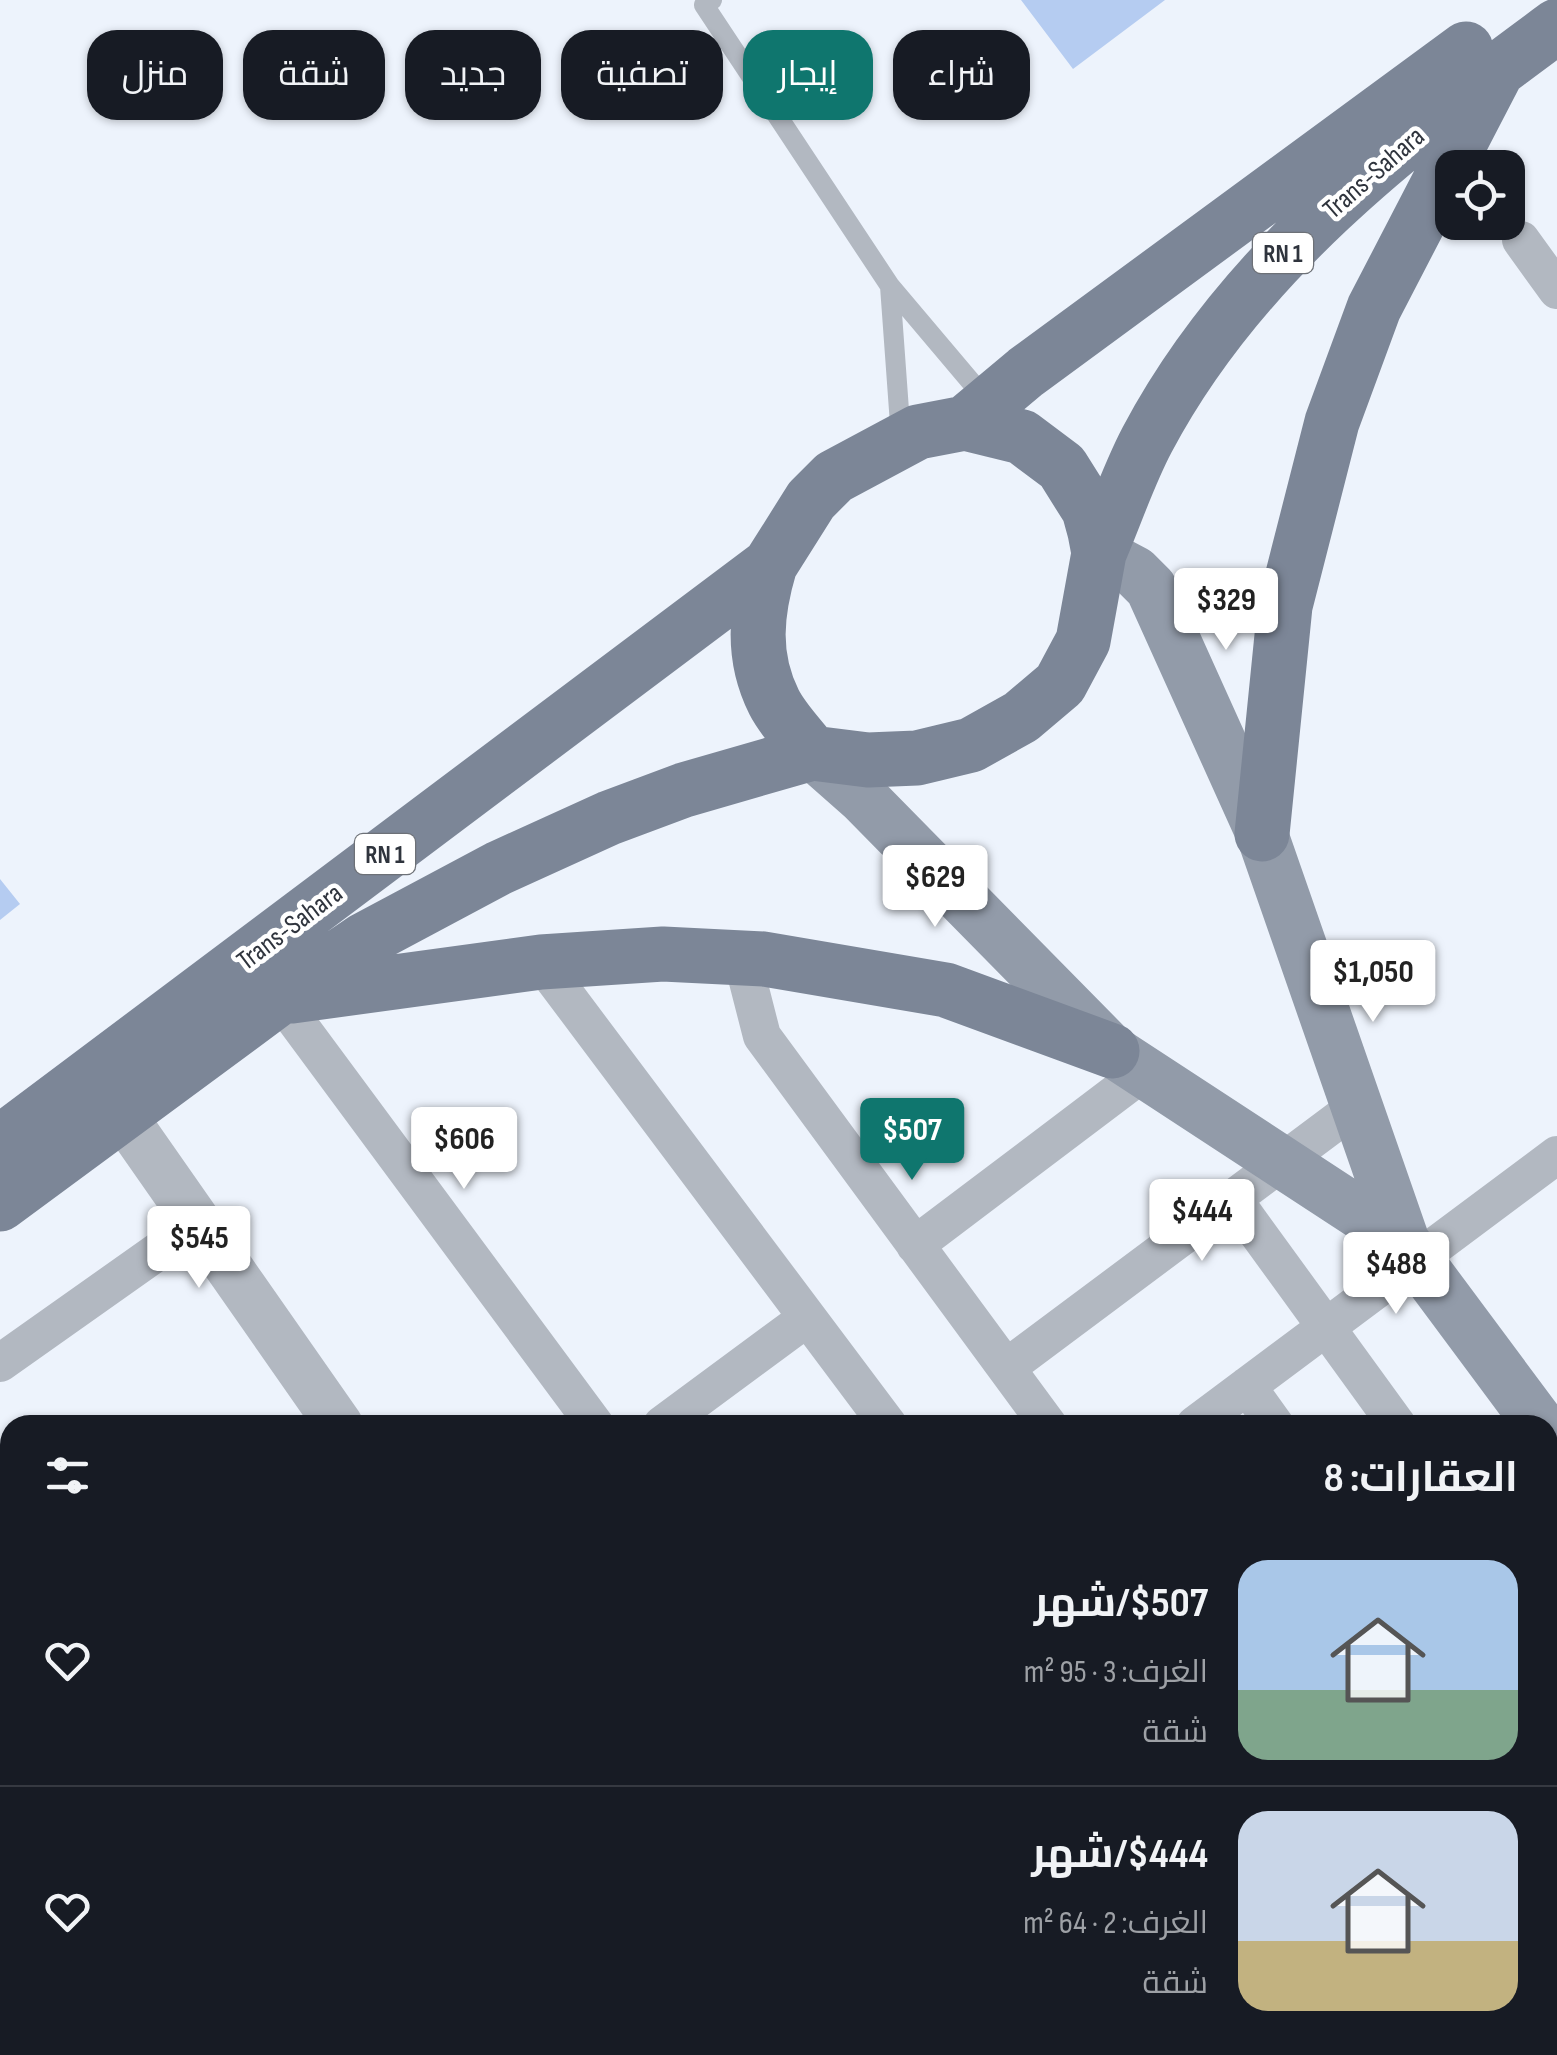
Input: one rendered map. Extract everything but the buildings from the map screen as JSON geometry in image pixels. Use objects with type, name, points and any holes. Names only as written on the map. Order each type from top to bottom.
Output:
[{"type":"main road","name":"Trans-Sahara","points":[[993,399],[1532,0]]},
{"type":"main road","name":"Trans-Sahara","points":[[1098,553],[1145,444],[1172,397],[1205,346],[1264,271],[1355,183],[1557,26]]},
{"type":"main road","points":[[1262,834],[1285,606],[1332,422],[1374,308],[1498,69]]},
{"type":"main road","points":[[812,753],[868,760],[917,758],[970,745],[1021,717],[1060,684],[1083,641],[1098,553],[1090,510],[1062,467],[1022,437],[993,399],[900,440],[834,477],[811,500],[770,564],[758,604],[758,654],[774,704],[812,753],[863,798],[1128,1061],[1411,1251]]},
{"type":"main road","points":[[1098,553],[1135,572],[1151,588],[1262,834],[1411,1251],[1533,1415]]},
{"type":"main road","name":"Trans-Sahara","points":[[0,1143],[770,564]]},
{"type":"main road","name":"Trans-Sahara","points":[[0,1204],[364,940],[500,868],[608,818],[684,790],[812,753]]},
{"type":"main road","points":[[280,998],[541,962],[664,954],[742,958],[859,973],[946,990],[1128,1061]]},
{"type":"street","points":[[1522,240],[1557,290]]},
{"type":"street","points":[[742,958],[762,1036],[1041,1415]]},
{"type":"street","points":[[541,962],[880,1415]]},
{"type":"street","points":[[280,998],[588,1415]]},
{"type":"street","points":[[915,1246],[1128,1061]]},
{"type":"street","points":[[1006,1368],[1357,1106]]},
{"type":"street","points":[[121,1113],[333,1415]]},
{"type":"street","points":[[1208,1415],[1326,1328],[1411,1251],[1556,1158]]},
{"type":"street","points":[[1233,1199],[1390,1415]]},
{"type":"street","points":[[0,1364],[198,1223]]},
{"type":"street","points":[[676,1415],[807,1318]]},
{"type":"street","points":[[1247,1386],[1269,1415]]},
{"type":"lane","points":[[712,0],[704,5],[890,286],[993,399]]},
{"type":"lane","points":[[890,286],[900,440]]}]
